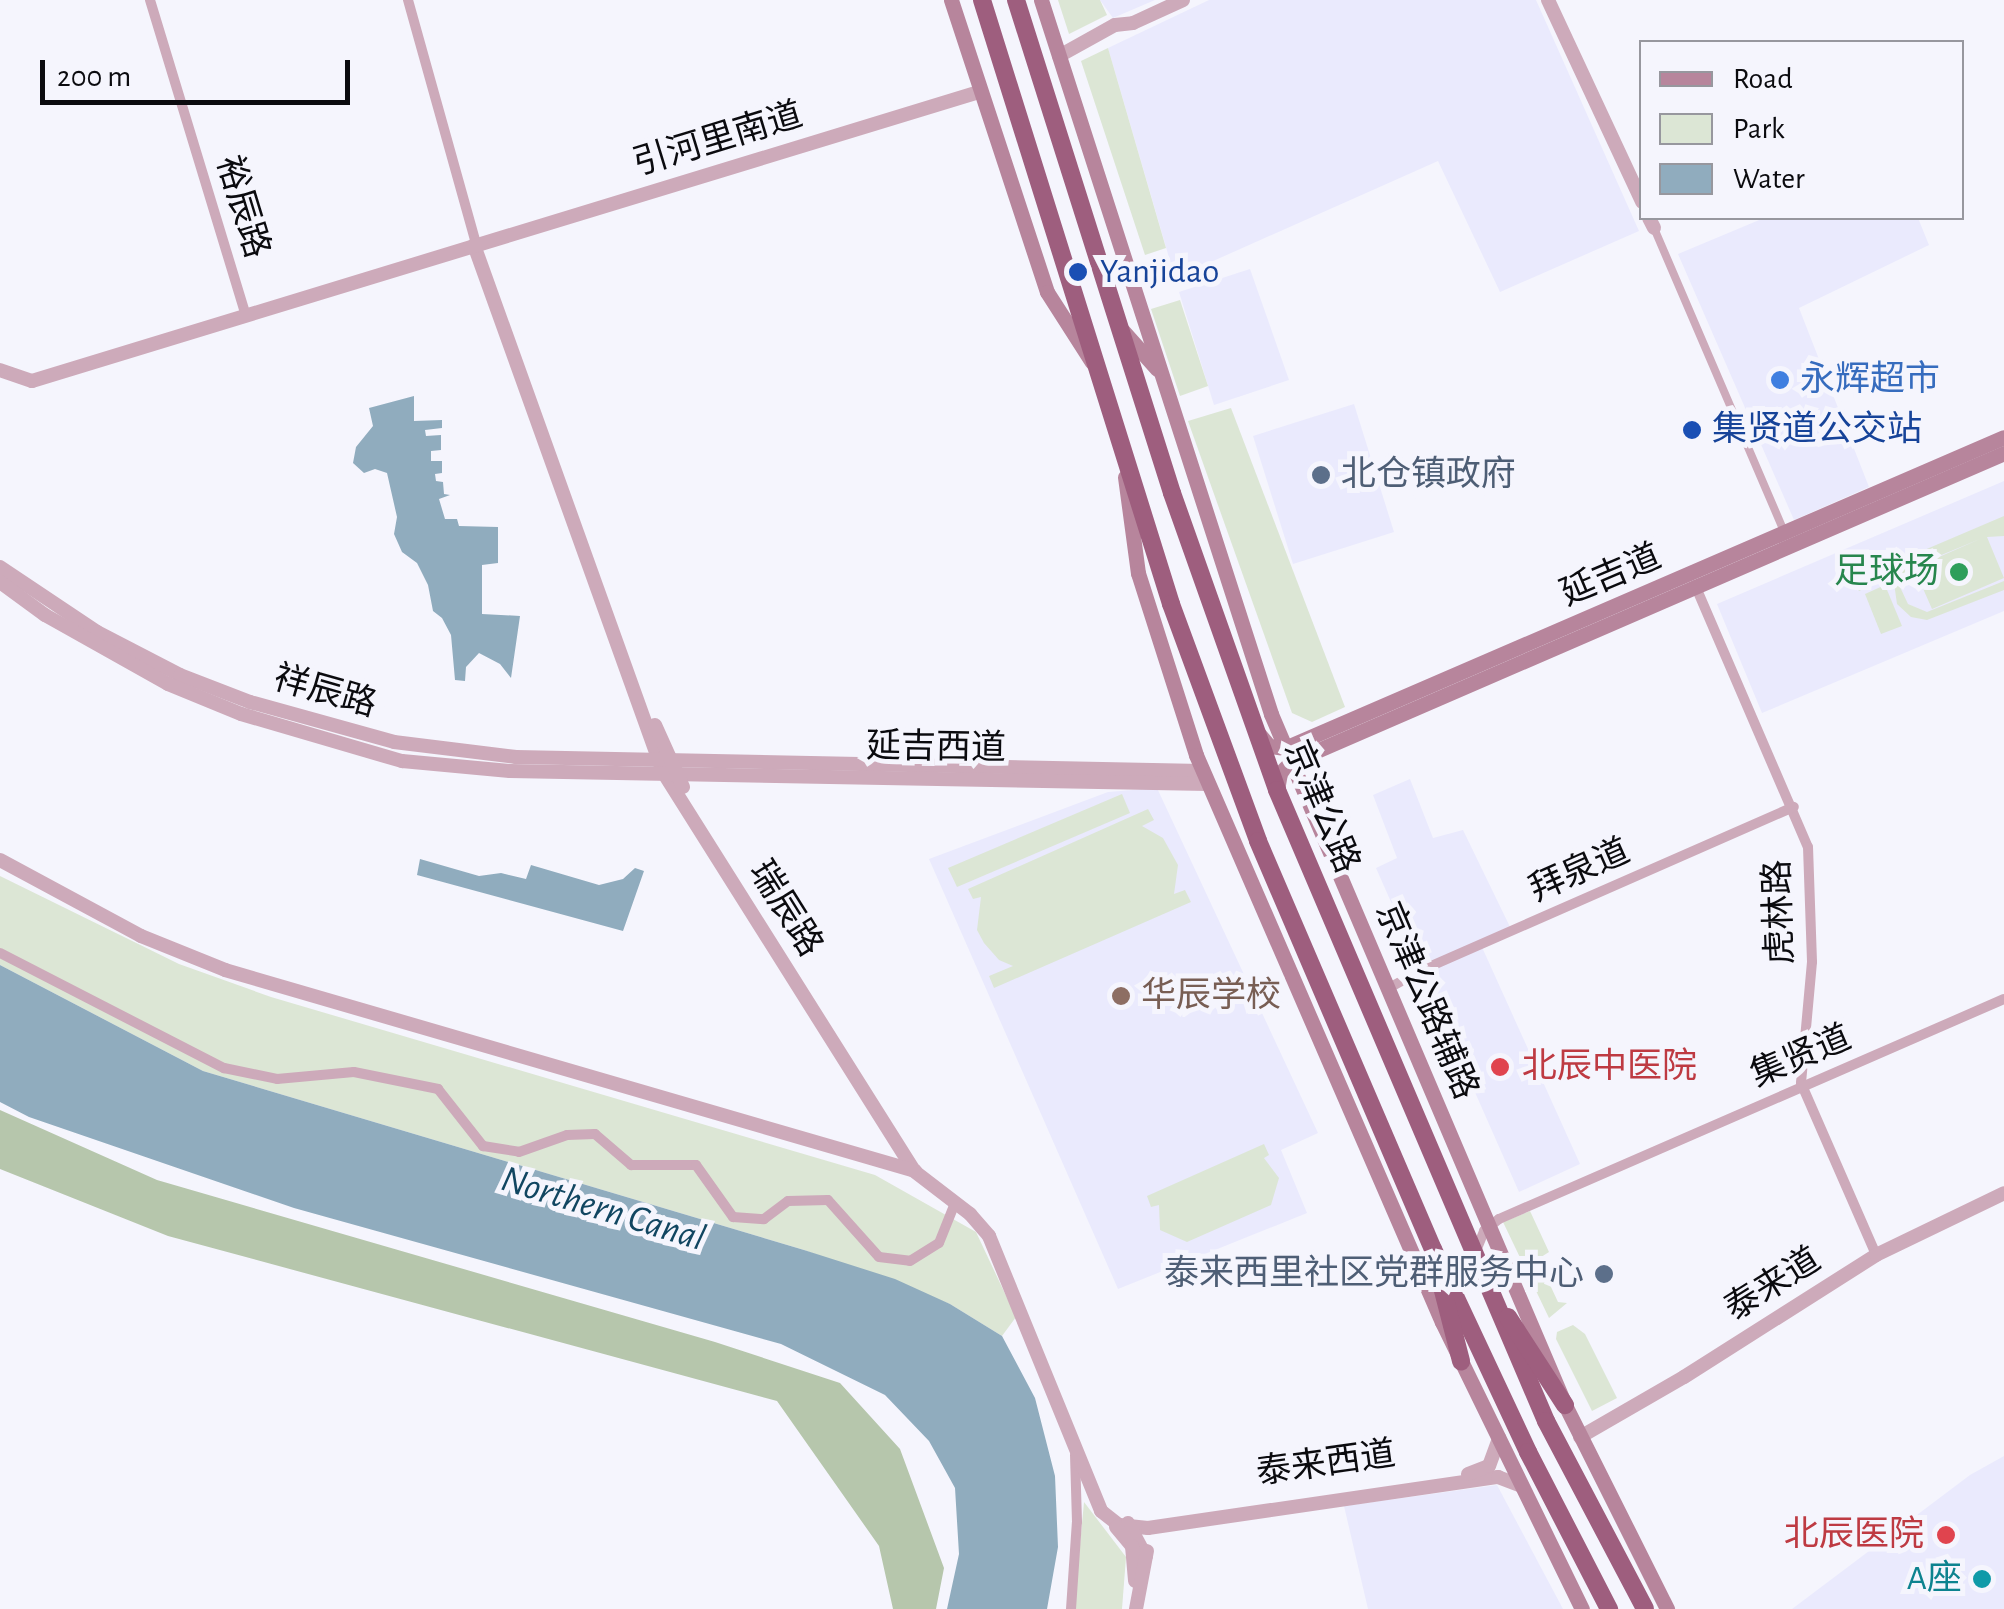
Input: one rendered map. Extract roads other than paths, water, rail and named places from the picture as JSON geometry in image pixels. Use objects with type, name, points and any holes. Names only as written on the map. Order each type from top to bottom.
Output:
[{"type":"highway","name":"京津公路","points":[[982,0],[1171,604],[1258,841],[1433,1249],[1572,1541],[1609,1609]]},
{"type":"highway","name":"京津公路","points":[[1016,0],[1172,494],[1250,721],[1491,1293],[1598,1527],[1645,1609]]},
{"type":"highway","points":[[1433,1249],[1461,1361]]},
{"type":"highway","points":[[1491,1293],[1565,1405]]},
{"type":"main road","points":[[951,0],[1048,292],[1093,364]]},
{"type":"main road","name":"京津公路辅路","points":[[1041,0],[1159,372],[1288,755],[1565,1405],[1667,1609]]},
{"type":"main road","points":[[1123,331],[1159,372]]},
{"type":"main road","name":"延吉道","points":[[1694,581],[1785,534],[2004,437]]},
{"type":"main road","points":[[1121,448],[1138,573],[1205,778],[1461,1361],[1582,1609]]},
{"type":"main road","name":"延吉道","points":[[1288,755],[2004,453]]},
{"type":"main road","points":[[1250,721],[1269,746],[1288,755],[1277,790]]},
{"type":"street","name":"裕辰路","points":[[150,0],[246,315]]},
{"type":"street","points":[[408,0],[476,244]]},
{"type":"street","points":[[1058,56],[1115,25],[1133,24],[1184,0]]},
{"type":"street","points":[[1548,0],[1639,196]]},
{"type":"street","name":"引河里南道","points":[[0,370],[32,381],[979,92]]},
{"type":"street","points":[[1651,223],[1785,534]]},
{"type":"street","name":"瑞辰路","points":[[476,244],[665,765],[919,1172],[978,1221],[994,1246],[1094,1501],[1115,1518]]},
{"type":"street","name":"祥辰路","points":[[0,567],[97,632],[180,675],[347,732],[453,752],[632,765]]},
{"type":"street","name":"虎林路","points":[[1694,581],[1808,847],[1812,962],[1802,1085],[1876,1255]]},
{"type":"street","name":"祥辰路","points":[[0,582],[69,630],[168,684],[310,736],[402,760],[454,766],[665,765]]},
{"type":"street","points":[[632,765],[682,794]]},
{"type":"street","name":"延吉西道","points":[[665,765],[1205,778]]},
{"type":"street","name":"拜泉道","points":[[1389,988],[1794,807]]},
{"type":"street","points":[[0,860],[140,936],[225,970],[919,1172]]},
{"type":"street","points":[[0,953],[224,1068],[278,1079],[354,1072],[438,1089],[484,1146],[519,1152],[567,1136],[596,1134],[632,1165],[696,1165],[733,1217],[764,1220],[788,1201],[828,1200],[879,1257],[910,1261],[939,1243],[955,1203]]},
{"type":"street","name":"集贤道","points":[[1487,1221],[2004,997]]},
{"type":"street","name":"瑞辰路","points":[[919,1172],[975,1210],[992,1231],[1100,1496],[1115,1518]]},
{"type":"street","name":"泰来道","points":[[1580,1437],[1684,1377],[1876,1255],[1960,1210],[2004,1194]]},
{"type":"street","points":[[1454,1208],[1487,1221],[1476,1257]]},
{"type":"street","points":[[1071,1609],[1078,1522],[1073,1424]]},
{"type":"street","name":"泰来西道","points":[[1141,1528],[1477,1473],[1493,1462],[1499,1438]]},
{"type":"street","name":"泰来西道","points":[[1141,1528],[1498,1477],[1522,1486]]},
{"type":"street","points":[[1115,1518],[1141,1528]]},
{"type":"street","points":[[1115,1518],[1132,1546],[1135,1582]]},
{"type":"street","points":[[1132,1609],[1146,1557],[1141,1528]]},
{"type":"street","points":[[1132,1609],[1141,1528]]},
{"type":"water","points":[[414,396],[414,421],[442,420],[442,428],[425,430],[426,436],[441,435],[441,450],[431,451],[431,461],[442,461],[442,473],[435,474],[436,481],[443,482],[444,494],[450,495],[439,499],[445,519],[457,519],[459,526],[498,527],[498,563],[482,565],[482,614],[520,616],[511,678],[500,664],[479,653],[466,667],[465,681],[455,680],[451,635],[433,611],[428,585],[417,563],[402,552],[394,534],[397,517],[387,473],[375,469],[364,473],[353,463],[356,447],[373,426],[369,408]]},
{"type":"water","points":[[420,859],[479,876],[501,873],[526,879],[531,865],[599,885],[623,879],[635,868],[644,871],[623,931],[417,875]]},
{"type":"water","name":"Northern Canal","points":[[0,965],[203,1071],[804,1250],[895,1279],[950,1304],[1002,1336],[1035,1398],[1055,1476],[1058,1547],[1047,1609],[947,1609],[959,1554],[955,1488],[929,1441],[885,1395],[781,1344],[294,1208],[29,1117],[0,1102]]},
{"type":"place","name":"Yanjidao","points":[[1078,272]]},
{"type":"place","name":"永辉超市","points":[[1780,380]]},
{"type":"place","name":"集贤道公交站","points":[[1692,430]]},
{"type":"place","name":"北仓镇政府","points":[[1321,475]]},
{"type":"place","name":"足球场","points":[[1959,572]]},
{"type":"place","name":"华辰学校","points":[[1121,996]]},
{"type":"place","name":"北辰中医院","points":[[1500,1067]]},
{"type":"place","name":"泰来西里社区党群服务中心","points":[[1604,1274]]},
{"type":"place","name":"北辰医院","points":[[1946,1535]]},
{"type":"place","name":"A座","points":[[1982,1579]]}]
